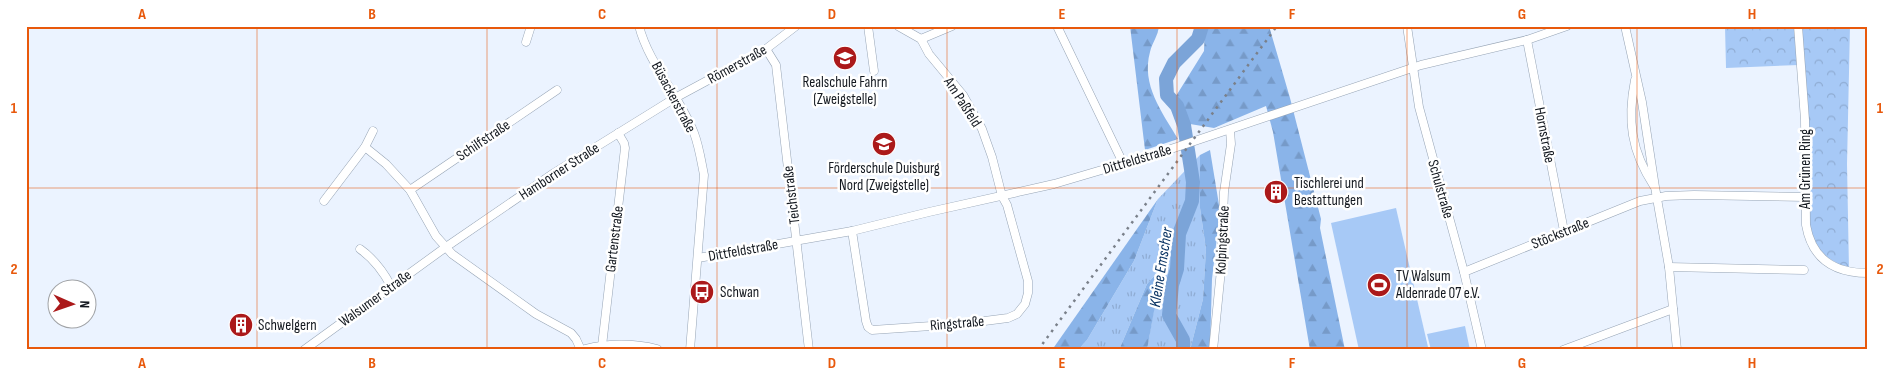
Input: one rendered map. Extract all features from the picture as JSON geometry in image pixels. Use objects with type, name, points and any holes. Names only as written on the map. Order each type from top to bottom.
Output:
[{"type":"main road","points":[[585,350],[602,346],[630,345],[657,350]]},
{"type":"street","points":[[526,42],[531,26]]},
{"type":"street","name":"Büsackerstraße","points":[[639,26],[646,44],[694,132],[704,174],[690,350]]},
{"type":"street","name":"Römerstraße","points":[[675,98],[766,49],[796,26]]},
{"type":"street","points":[[868,26],[874,71]]},
{"type":"street","points":[[898,26],[922,39],[952,26]]},
{"type":"street","points":[[1057,26],[1124,163]]},
{"type":"street","name":"Schulstraße","points":[[1407,26],[1419,107],[1464,272],[1482,350]]},
{"type":"street","name":"Dittfeldstraße","points":[[698,258],[852,231],[1054,184],[1200,140],[1414,68],[1527,40],[1567,26]]},
{"type":"street","points":[[1624,26],[1642,102],[1658,198],[1669,267],[1677,350]]},
{"type":"street","name":"Am Grünen Ring","points":[[1798,26],[1804,101],[1805,197],[1808,237],[1815,250],[1838,270],[1868,273]]},
{"type":"street","name":"Am Paßfeld","points":[[922,39],[929,54],[963,95],[982,129],[992,157],[1002,196]]},
{"type":"street","name":"Hornstraße","points":[[1527,40],[1564,231]]},
{"type":"street","name":"Teichstraße","points":[[766,49],[776,65],[807,348]]},
{"type":"street","points":[[1636,76],[1631,98],[1630,124],[1642,168],[1655,187]]},
{"type":"street","name":"Schilfstraße","points":[[410,190],[556,90]]},
{"type":"street","name":"Hamborner Straße","points":[[446,247],[554,173],[675,98]]},
{"type":"street","name":"Kolpingstraße","points":[[1213,350],[1221,270],[1224,192],[1231,144],[1230,130]]},
{"type":"street","points":[[324,201],[365,147],[373,131]]},
{"type":"street","name":"Gartenstraße","points":[[602,346],[624,148],[624,143],[618,133]]},
{"type":"street","points":[[365,147],[386,164],[410,190],[436,236],[452,254],[536,314],[571,333],[576,338],[581,350]]},
{"type":"street","name":"Stöckstraße","points":[[1464,272],[1640,201],[1694,195],[1805,197]]},
{"type":"street","name":"Ringstraße","points":[[852,231],[866,321],[868,327],[872,330],[961,324],[1008,318],[1018,314],[1026,304],[1028,281],[1007,205],[1002,196]]},
{"type":"street","name":"Walsumer Straße","points":[[304,350],[446,247]]},
{"type":"street","points":[[360,249],[371,257],[391,286]]},
{"type":"street","points":[[1669,267],[1804,270]]},
{"type":"street","points":[[1563,350],[1673,310]]},
{"type":"green space","points":[[1130,26],[1159,26],[1150,52],[1148,76],[1155,98],[1178,139],[1145,150]]},
{"type":"green space","points":[[1205,26],[1269,26],[1290,98],[1321,219],[1320,228],[1345,350],[1310,350],[1273,132],[1266,106],[1214,128],[1190,124],[1176,96],[1204,51]]},
{"type":"green space","points":[[1725,26],[1850,26],[1847,164],[1849,270],[1823,255],[1808,229],[1799,65],[1726,68]]},
{"type":"green space","points":[[1210,150],[1220,211],[1212,279],[1210,350],[1190,350],[1203,299],[1206,249],[1200,208],[1200,155]]},
{"type":"green space","points":[[1200,155],[1200,208],[1206,249],[1203,299],[1190,350],[1147,350],[1161,268],[1147,284],[1119,350],[1078,350],[1087,340],[1134,261],[1158,199]]},
{"type":"green space","points":[[1158,199],[1134,261],[1087,340],[1078,350],[1052,350]]},
{"type":"green space","name":"TV Walsum Aldenrade 07 e.V.","points":[[1396,208],[1428,347],[1417,350],[1359,350],[1331,223]]},
{"type":"green space","points":[[1162,267],[1147,350],[1119,350],[1147,284]]},
{"type":"green space","points":[[1465,326],[1470,350],[1431,350],[1427,334]]},
{"type":"waterway","name":"Kleine Emscher","points":[[1183,350],[1183,340],[1169,315],[1172,285],[1177,269],[1179,234],[1192,201],[1193,182],[1184,125],[1177,106],[1167,95],[1166,79],[1174,63],[1198,39],[1202,26]]},
{"type":"tram line","points":[[600,350],[621,348],[638,350]]},
{"type":"railway","points":[[1038,350],[1277,26]]},
{"type":"place","name":"Realschule Fahrn (Zweigstelle)","points":[[845,58]]},
{"type":"place","name":"Förderschule Duisburg Nord (Zweigstelle)","points":[[884,144]]},
{"type":"place","name":"Tischlerei und Bestattungen","points":[[1276,192]]},
{"type":"place","name":"TV Walsum Aldenrade 07 e.V.","points":[[1379,285]]},
{"type":"place","name":"Schwan","points":[[702,292]]},
{"type":"place","name":"Schwelgern","points":[[241,325]]}]
